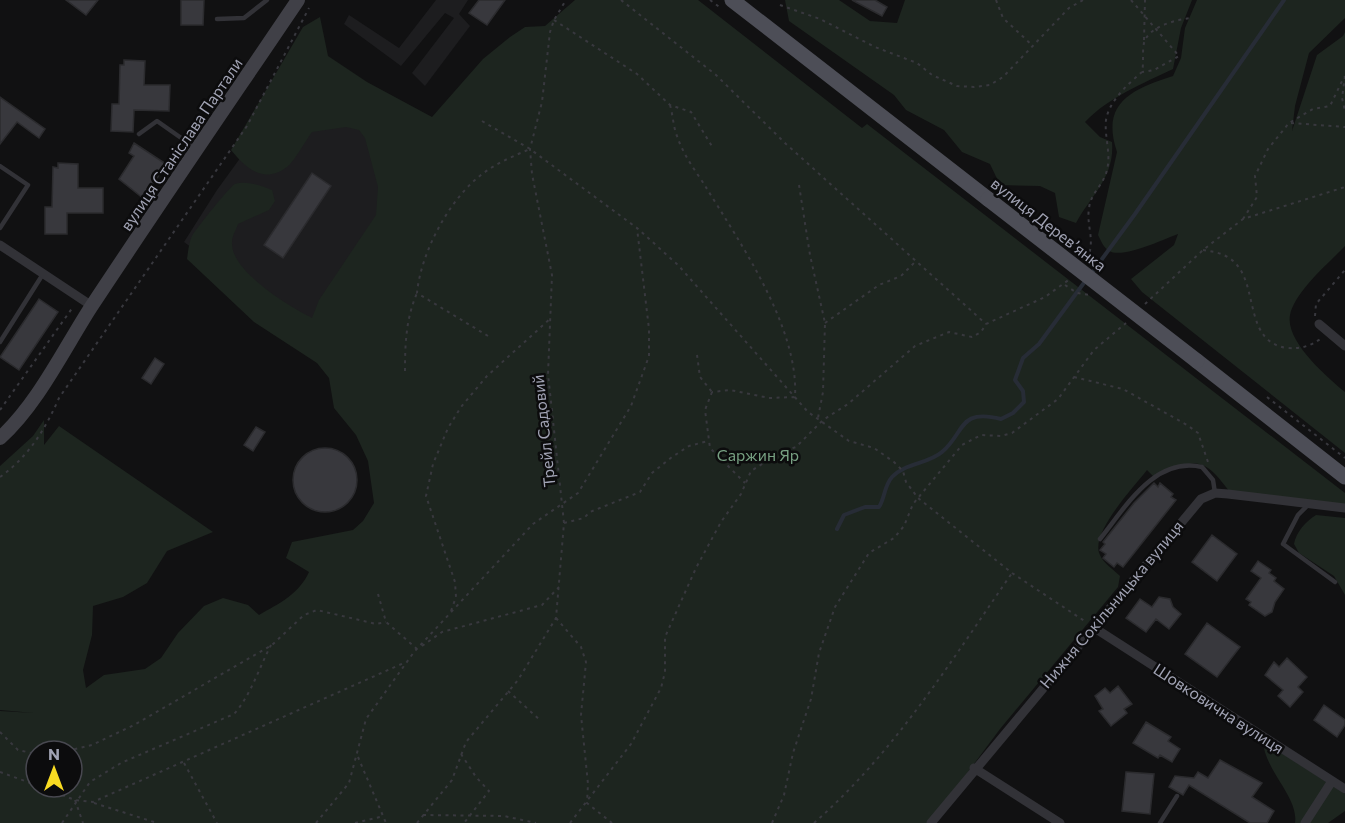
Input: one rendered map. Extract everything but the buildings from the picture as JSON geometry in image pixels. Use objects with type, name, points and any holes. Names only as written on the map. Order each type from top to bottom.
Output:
[{"type":"main road","name":"вулиця Дерев’янка","points":[[732,0],[1345,477]]},
{"type":"street","name":"вулиця Станіслава Партали","points":[[0,438],[10,429],[32,399],[196,149],[298,0]]},
{"type":"street","points":[[0,245],[92,306]]},
{"type":"street","points":[[1319,324],[1345,346]]},
{"type":"street","points":[[1215,493],[1345,508]]},
{"type":"street","name":"Нижня Сокільницька вулиця","points":[[931,823],[1192,506],[1215,493]]},
{"type":"street","name":"Шовковична вулиця","points":[[1093,627],[1345,789]]},
{"type":"street","points":[[974,768],[1060,823]]},
{"type":"street","points":[[1305,823],[1332,781]]},
{"type":"lane","points":[[217,19],[244,18],[267,0]]},
{"type":"lane","points":[[139,134],[157,121],[196,149]]},
{"type":"lane","points":[[0,166],[28,185],[0,228]]},
{"type":"lane","points":[[0,342],[43,274]]},
{"type":"lane","points":[[1100,539],[1149,479],[1184,466],[1194,465],[1202,467],[1213,480],[1215,493]]},
{"type":"lane","points":[[1308,505],[1298,515],[1283,544],[1335,582]]},
{"type":"lane","points":[[1160,823],[1177,796]]},
{"type":"path","points":[[0,477],[31,449],[48,424],[59,398],[247,126],[312,0]]},
{"type":"path","name":"Трейл Садовий","points":[[417,823],[452,780],[459,767],[461,754],[476,727],[508,691],[556,618],[564,524],[548,374],[552,275],[532,174],[530,149],[542,102],[554,20],[566,0]]},
{"type":"path","points":[[621,0],[716,75],[786,144],[986,324]]},
{"type":"path","points":[[996,0],[1003,18],[1033,46]]},
{"type":"path","points":[[780,5],[820,19],[875,46],[917,63],[932,75],[957,86],[990,85],[1004,77],[1069,8],[1083,0]]},
{"type":"path","points":[[1083,264],[1089,257],[1091,244],[1090,203],[1105,176],[1108,163],[1106,120],[1119,94],[1142,72],[1154,70],[1179,56],[1131,0]]},
{"type":"path","points":[[1142,72],[1145,0]]},
{"type":"path","points":[[1144,40],[1156,30],[1190,18]]},
{"type":"path","points":[[554,20],[636,74],[670,105],[691,112],[713,148]]},
{"type":"path","points":[[1344,76],[1342,98],[1345,111]]},
{"type":"path","points":[[1330,334],[1309,347],[1296,349],[1278,346],[1267,339],[1252,311],[1249,285],[1237,265],[1228,257],[1203,250],[1243,219],[1257,197],[1255,176],[1268,149],[1289,123],[1313,109],[1330,106],[1344,76]]},
{"type":"path","points":[[670,105],[677,136],[690,165],[726,222],[777,314],[796,373],[795,397]]},
{"type":"path","points":[[482,121],[530,149],[637,228],[685,272],[808,412],[823,420],[849,441],[874,448],[901,468],[906,482],[918,498],[1012,573],[1093,627]]},
{"type":"path","points":[[1289,123],[1345,127]]},
{"type":"path","points":[[405,371],[404,345],[409,312],[417,293],[424,259],[434,238],[466,189],[486,170],[530,149]]},
{"type":"path","points":[[799,185],[810,255],[825,323],[823,392],[818,418]]},
{"type":"path","points":[[1243,219],[1345,187]]},
{"type":"path","points":[[316,823],[349,783],[366,719],[409,660],[533,524],[583,486],[631,406],[649,356],[649,329],[637,228]]},
{"type":"path","points":[[825,323],[879,285],[901,276],[916,261]]},
{"type":"path","points":[[1319,324],[1315,314],[1316,304],[1345,270]]},
{"type":"path","points":[[570,823],[631,744],[661,688],[665,672],[665,637],[696,568],[751,471],[781,452],[796,447],[823,420],[848,404],[915,346],[950,332],[972,337],[981,332],[986,324],[1045,297],[1071,278]]},
{"type":"path","points":[[417,293],[488,336]]},
{"type":"path","points":[[450,614],[456,597],[456,582],[426,496],[433,464],[447,428],[486,376],[552,317]]},
{"type":"path","points":[[697,355],[700,377],[712,392]]},
{"type":"path","points":[[772,823],[784,795],[793,753],[811,699],[819,653],[835,607],[869,553],[894,538],[904,526],[918,498],[963,445],[981,435],[1001,436],[1012,433],[1058,399],[1074,377],[1109,385],[1139,396],[1154,408],[1198,433],[1213,480]]},
{"type":"path","points":[[712,392],[730,390],[769,398],[795,397]]},
{"type":"path","points":[[712,392],[705,410],[710,448],[745,483]]},
{"type":"path","points":[[1261,393],[1345,458]]},
{"type":"path","points":[[564,524],[584,518],[590,512],[640,492],[652,473],[672,457],[688,446],[708,441]]},
{"type":"path","points":[[814,823],[846,795],[907,725],[1012,573]]},
{"type":"path","points":[[417,650],[442,632],[542,605],[560,587]]},
{"type":"path","points":[[378,594],[386,622],[417,650]]},
{"type":"path","points":[[84,746],[112,737],[272,645],[287,633],[298,619],[316,610],[376,624],[386,622]]},
{"type":"path","points":[[556,618],[577,641],[586,662],[581,715],[588,784],[587,803]]},
{"type":"path","points":[[62,823],[75,800],[90,782],[121,763],[234,714],[246,701],[256,673],[272,645]]},
{"type":"path","points":[[93,802],[409,660]]},
{"type":"path","points":[[508,691],[540,720]]},
{"type":"path","points":[[0,732],[18,750],[24,751]]},
{"type":"path","points":[[357,754],[386,823]]},
{"type":"path","points":[[461,754],[476,777],[489,791],[464,823]]},
{"type":"path","points":[[184,763],[217,823]]},
{"type":"path","points":[[0,772],[24,781]]},
{"type":"path","points":[[75,800],[93,802],[157,823]]},
{"type":"path","points":[[75,800],[83,823]]},
{"type":"path","points":[[587,803],[612,823]]},
{"type":"path","points":[[423,815],[504,816],[536,823]]},
{"type":"path","points":[[355,823],[384,816]]},
{"type":"shaded area","points":[[436,0],[468,0],[459,14],[470,26],[425,86],[412,73],[454,18],[445,13],[401,66],[344,24],[349,15],[399,48]]},
{"type":"shaded area","points":[[302,73],[435,135],[318,340],[184,242],[217,190]]},
{"type":"green space","name":"Саржин Яр","points":[[575,0],[698,0],[862,128],[867,124],[1345,493],[1345,506],[1229,491],[1211,471],[1196,464],[1188,464],[1153,476],[1147,470],[1114,511],[1101,535],[1098,546],[1101,558],[1120,576],[1118,587],[1000,729],[930,823],[0,823],[0,711],[34,713],[0,710],[0,466],[33,436],[44,420],[44,445],[59,426],[213,532],[167,551],[147,583],[123,597],[93,606],[92,635],[83,670],[86,688],[104,675],[145,669],[161,658],[178,633],[204,606],[223,598],[248,605],[259,615],[288,597],[300,586],[309,572],[286,558],[292,542],[353,530],[363,521],[374,503],[368,461],[356,435],[334,408],[329,378],[317,363],[254,322],[187,259],[192,236],[220,199],[235,184],[249,183],[272,190],[275,201],[269,210],[238,224],[232,240],[234,253],[241,265],[263,287],[312,318],[319,300],[376,215],[378,187],[365,138],[359,130],[346,127],[312,132],[287,167],[270,174],[255,172],[231,150],[303,27],[320,17],[328,56],[367,82],[432,117],[483,59],[525,27],[545,26]]},
{"type":"green space","points":[[785,0],[839,0],[870,21],[897,23],[905,0],[1192,0],[1181,28],[1173,69],[1115,98],[1085,122],[1100,137],[1112,142],[1112,154],[1106,176],[1076,223],[1059,217],[1055,193],[1040,186],[1000,185],[990,164],[962,152],[944,130],[906,110],[894,95],[789,21]]},
{"type":"green space","points":[[1197,0],[1345,0],[1345,18],[1309,53],[1295,106],[1292,131],[1317,55],[1343,36],[1345,32],[1345,246],[1298,296],[1290,315],[1290,325],[1300,347],[1309,358],[1345,392],[1345,453],[1142,292],[1131,279],[1174,245],[1178,234],[1154,244],[1115,253],[1106,248],[1098,235],[1117,152],[1113,121],[1117,109],[1133,93],[1173,76],[1181,58],[1185,28]]},
{"type":"green space","points":[[1316,515],[1345,518],[1345,595],[1334,576],[1299,553],[1294,544],[1302,527]]},
{"type":"green space","points":[[1263,741],[1345,794],[1345,811],[1328,823],[1295,823],[1292,803],[1269,762]]},
{"type":"waterway","points":[[1091,274],[1284,0]]},
{"type":"waterway","points":[[837,529],[844,515],[865,507],[879,507],[887,484],[897,472],[942,452],[964,424],[970,420],[987,416],[1001,419],[1013,413],[1024,402],[1023,391],[1015,380],[1023,358],[1039,344],[1086,280]]}]
